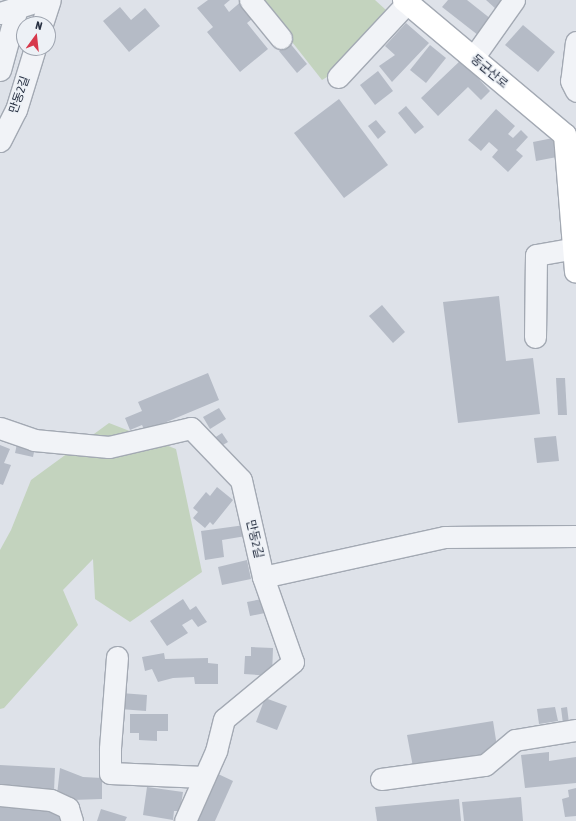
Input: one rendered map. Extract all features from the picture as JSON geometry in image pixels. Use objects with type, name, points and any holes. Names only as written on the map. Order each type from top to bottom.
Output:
[{"type":"main road","name":"동군산로","points":[[405,1],[570,138]]},
{"type":"main road","points":[[570,138],[576,272]]},
{"type":"street","points":[[0,70],[8,11],[41,0]]},
{"type":"street","points":[[45,16],[50,0]]},
{"type":"street","points":[[250,0],[281,38]]},
{"type":"street","points":[[473,58],[514,0]]},
{"type":"street","points":[[338,77],[405,1]]},
{"type":"street","points":[[576,42],[571,81],[576,91]]},
{"type":"street","name":"만동2길","points":[[0,141],[16,110],[33,56]]},
{"type":"street","points":[[536,337],[536,255],[574,248]]},
{"type":"street","name":"만동2길","points":[[1,430],[34,440],[109,447],[191,428],[241,480],[263,577],[293,662],[224,719],[216,751],[185,821]]},
{"type":"street","points":[[263,577],[445,537],[576,536]]},
{"type":"street","points":[[117,657],[110,773],[204,777]]},
{"type":"street","points":[[381,779],[486,765],[515,740],[576,730]]},
{"type":"street","points":[[0,795],[51,800],[68,808],[72,821]]},
{"type":"green space","points":[[259,0],[375,0],[397,20],[366,54],[322,80]]},
{"type":"green space","points":[[109,423],[176,449],[202,572],[130,622],[95,599],[93,559],[63,590],[78,625],[4,708],[0,709],[0,550],[11,530],[31,480]]},
{"type":"building","points":[[208,0],[230,0],[224,5],[229,12],[243,0],[258,14],[247,23],[268,49],[240,72],[207,32],[213,27],[197,8]]},
{"type":"building","points":[[448,0],[467,0],[496,23],[483,39],[442,7]]},
{"type":"building","points":[[486,0],[503,0],[496,9]]},
{"type":"building","points":[[120,7],[131,20],[145,8],[160,26],[129,52],[103,21]]},
{"type":"building","points":[[406,23],[429,43],[392,82],[379,66],[395,55],[385,46]]},
{"type":"building","points":[[523,25],[555,52],[538,72],[505,45]]},
{"type":"building","points":[[289,42],[307,64],[297,73],[279,51]]},
{"type":"building","points":[[430,45],[446,58],[426,83],[410,70]]},
{"type":"building","points":[[461,60],[490,91],[481,100],[468,87],[438,116],[421,98]]},
{"type":"building","points":[[378,71],[393,91],[375,105],[360,85]]},
{"type":"building","points":[[339,99],[388,165],[344,198],[294,133]]},
{"type":"building","points":[[406,106],[424,127],[415,134],[398,113]]},
{"type":"building","points":[[496,109],[515,126],[508,134],[513,138],[521,130],[528,137],[516,150],[523,156],[508,172],[492,157],[498,150],[489,142],[481,151],[468,140]]},
{"type":"building","points":[[376,120],[386,132],[378,139],[368,126]]},
{"type":"building","points":[[553,138],[557,157],[536,161],[533,142]]},
{"type":"building","points":[[499,296],[506,361],[533,358],[540,414],[458,423],[443,302]]},
{"type":"building","points":[[382,305],[405,332],[393,343],[369,316]]},
{"type":"building","points":[[208,373],[219,400],[145,431],[142,425],[130,430],[125,418],[142,411],[138,402]]},
{"type":"building","points":[[556,378],[565,378],[567,415],[558,415]]},
{"type":"building","points":[[219,408],[226,419],[210,429],[203,417]]},
{"type":"building","points":[[222,433],[228,442],[216,449],[211,440]]},
{"type":"building","points":[[556,436],[559,461],[537,463],[534,438]]},
{"type":"building","points":[[17,444],[35,447],[33,457],[15,453]]},
{"type":"building","points":[[0,445],[10,449],[4,463],[11,465],[3,485],[0,484]]},
{"type":"building","points":[[217,487],[233,500],[213,525],[210,522],[205,528],[193,518],[198,512],[193,508],[206,492],[210,496]]},
{"type":"building","points":[[245,525],[246,536],[222,540],[224,557],[205,560],[201,531]]},
{"type":"building","points":[[247,560],[251,579],[222,585],[218,567]]},
{"type":"building","points":[[183,599],[190,610],[196,606],[207,622],[198,627],[192,619],[182,625],[188,633],[167,646],[150,621]]},
{"type":"building","points":[[262,599],[265,613],[250,616],[247,602]]},
{"type":"building","points":[[251,647],[273,648],[272,676],[244,674],[245,656],[251,656]]},
{"type":"building","points":[[164,653],[165,659],[208,658],[208,663],[218,664],[218,684],[195,684],[194,677],[173,678],[158,682],[152,669],[145,671],[142,657]]},
{"type":"building","points":[[121,693],[147,695],[146,711],[120,709]]},
{"type":"building","points":[[265,698],[287,706],[277,730],[256,722]]},
{"type":"building","points":[[555,707],[558,721],[539,724],[537,709]]},
{"type":"building","points":[[567,707],[569,723],[563,724],[561,708]]},
{"type":"building","points":[[130,714],[168,714],[168,731],[157,731],[157,741],[139,740],[139,733],[130,733]]},
{"type":"building","points":[[493,721],[498,753],[413,767],[407,735]]},
{"type":"building","points":[[549,752],[549,761],[576,757],[576,783],[525,788],[521,755]]},
{"type":"building","points":[[0,765],[55,768],[54,791],[0,789]]},
{"type":"building","points":[[60,768],[83,777],[102,778],[102,799],[72,800],[57,795]]},
{"type":"building","points":[[216,773],[233,781],[215,821],[193,821]]},
{"type":"building","points":[[147,787],[183,792],[180,811],[174,811],[173,820],[143,815]]},
{"type":"building","points":[[576,788],[576,816],[565,817],[562,799],[569,797],[568,790]]},
{"type":"building","points":[[521,797],[523,821],[464,821],[462,802]]},
{"type":"building","points":[[459,799],[461,821],[377,821],[375,807]]},
{"type":"building","points":[[0,807],[64,811],[64,821],[0,821]]},
{"type":"building","points":[[101,809],[127,817],[125,821],[97,821]]}]
